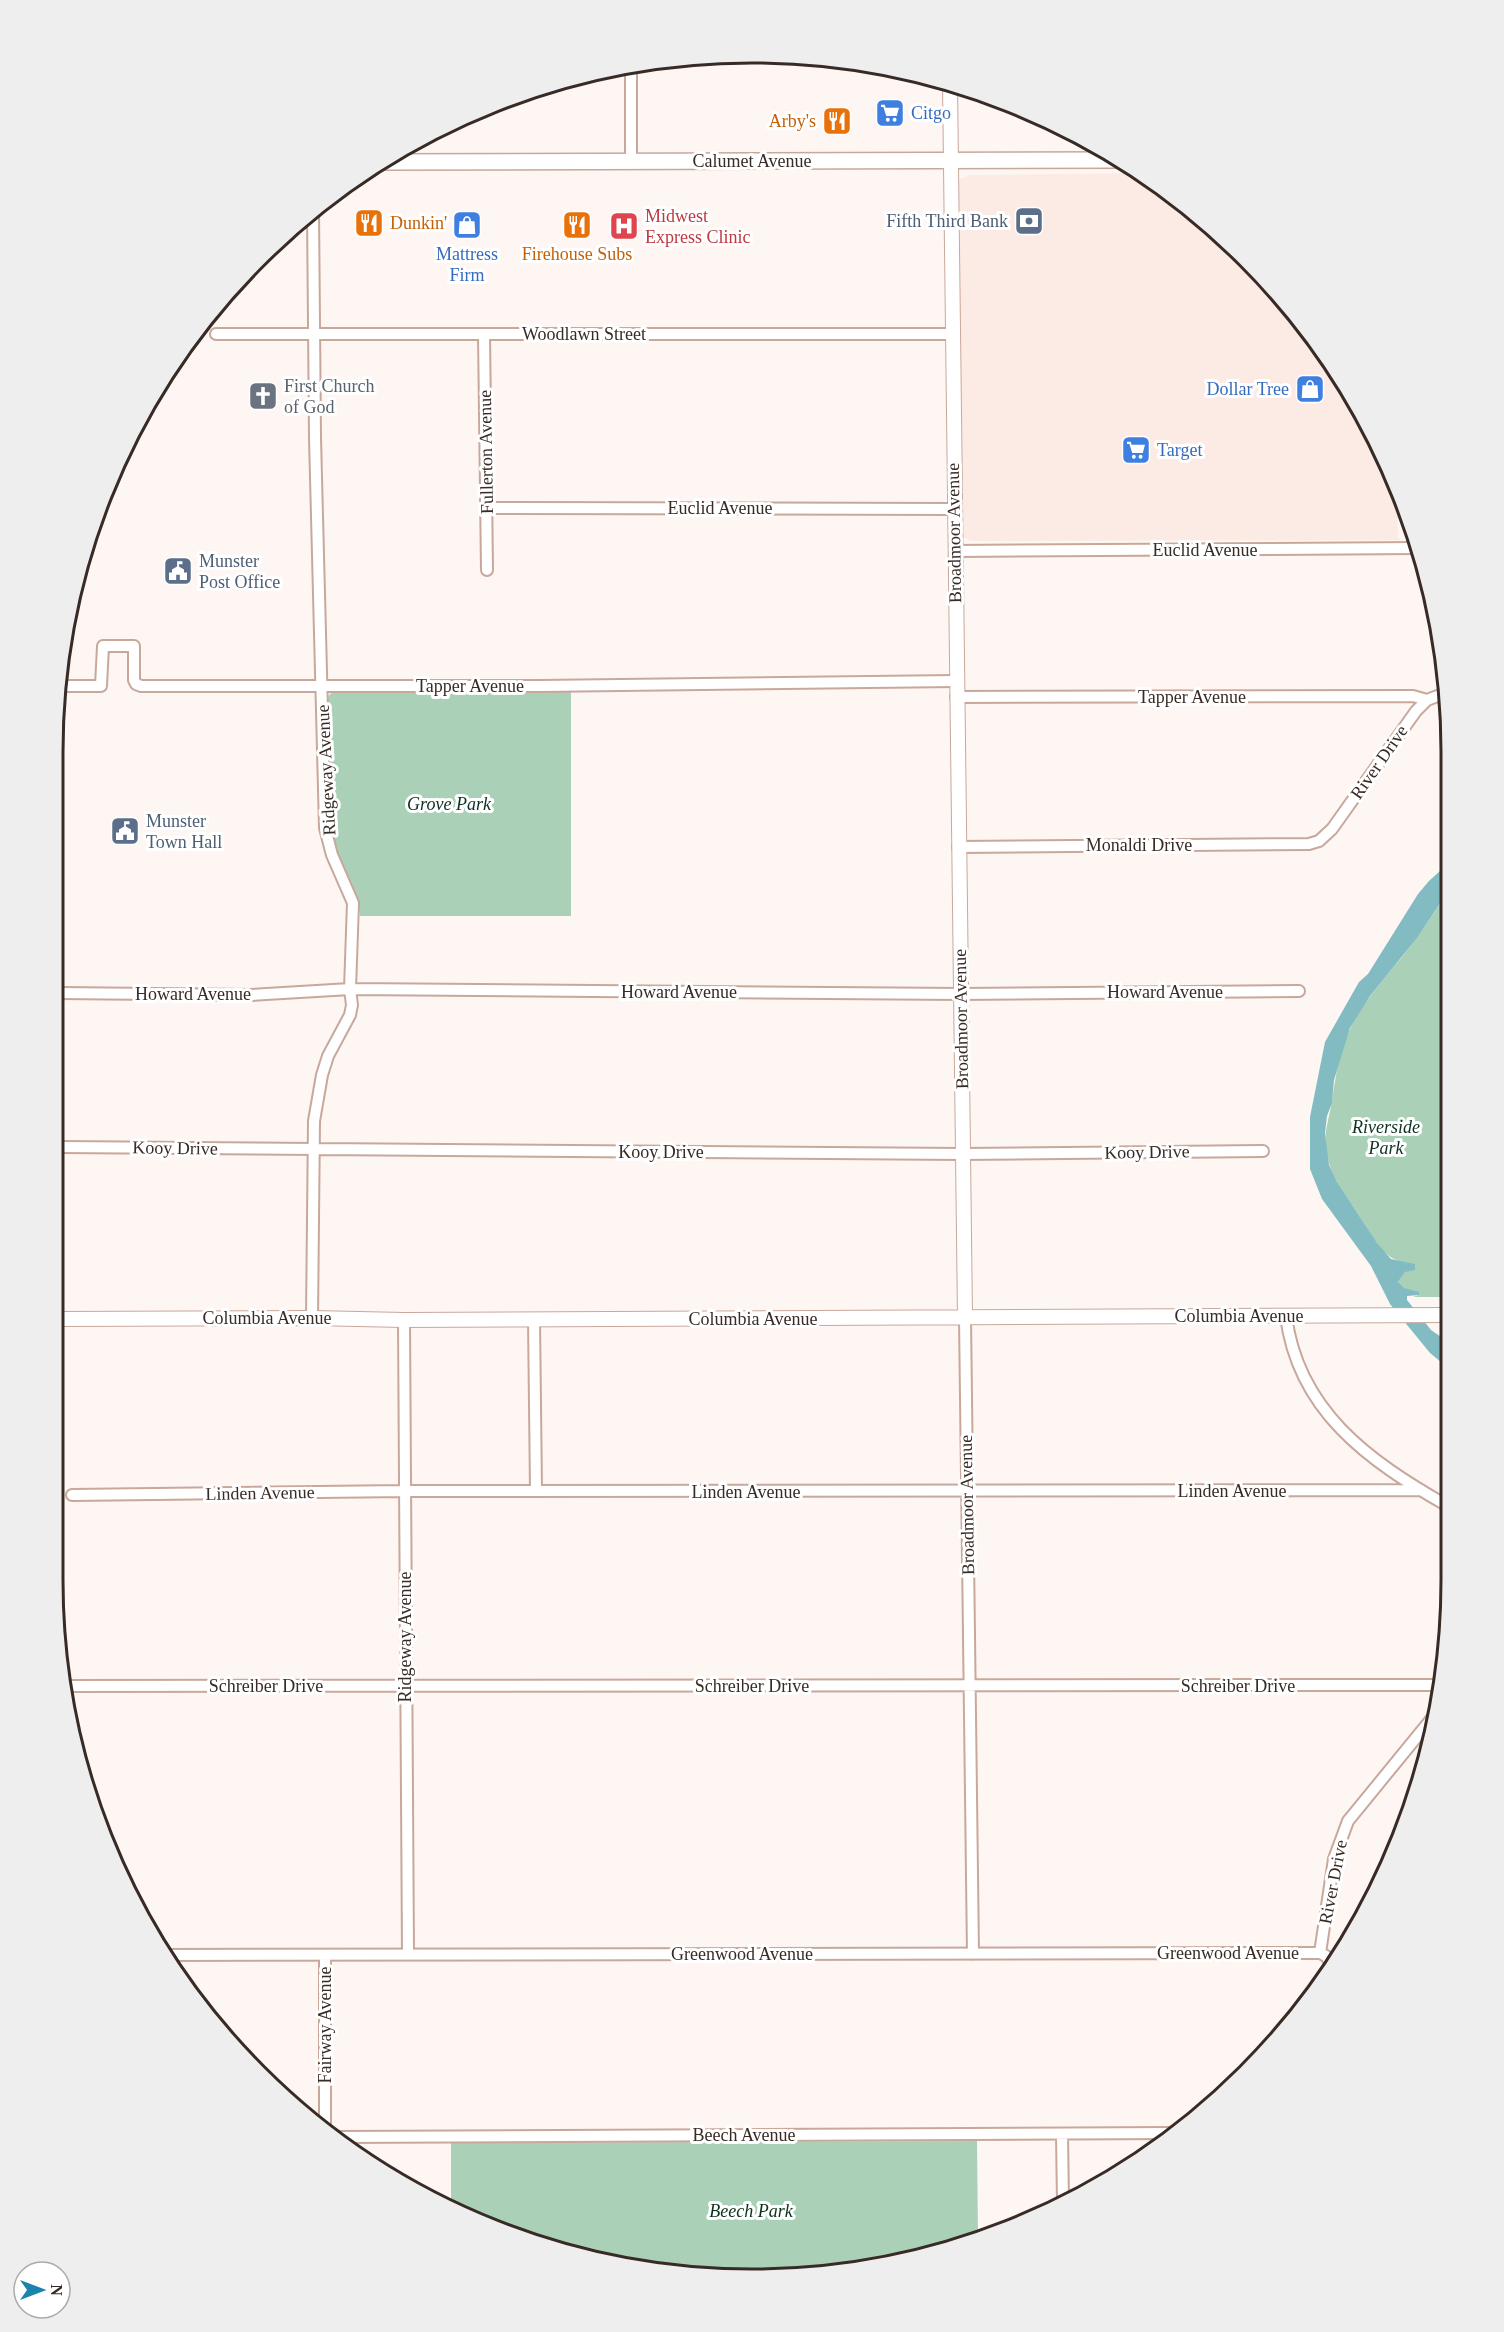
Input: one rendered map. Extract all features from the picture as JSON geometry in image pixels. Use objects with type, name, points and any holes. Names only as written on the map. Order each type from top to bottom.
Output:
[{"type":"main road","name":"Calumet Avenue","points":[[397,162],[1104,160]]},
{"type":"street","points":[[631,74],[631,162]]},
{"type":"street","name":"Broadmoor Avenue","points":[[950,92],[974,1954]]},
{"type":"street","name":"Ridgeway Avenue","points":[[312,1318],[314,1121],[322,1075],[328,1056],[350,1015],[352,1005],[350,989],[354,903],[332,855],[325,828],[313,221]]},
{"type":"street","name":"Woodlawn Street","points":[[216,334],[952,334]]},
{"type":"street","name":"Fullerton Avenue","points":[[484,334],[487,570]]},
{"type":"street","name":"Euclid Avenue","points":[[486,508],[954,509]]},
{"type":"street","name":"Euclid Avenue","points":[[955,551],[1410,548]]},
{"type":"street","name":"Tapper Avenue","points":[[66,686],[102,686],[103,646],[134,646],[134,680],[141,686],[539,686],[956,681]]},
{"type":"street","name":"Tapper Avenue","points":[[956,697],[1413,696],[1427,700]]},
{"type":"street","name":"River Drive","points":[[1319,841],[1332,829],[1408,721],[1427,700],[1439,696]]},
{"type":"street","name":"Monaldi Drive","points":[[958,847],[1309,844],[1319,841]]},
{"type":"street","name":"Howard Avenue","points":[[63,993],[251,995],[350,989],[960,994],[1299,991]]},
{"type":"street","name":"Kooy Drive","points":[[63,1147],[962,1154],[1263,1151]]},
{"type":"street","name":"Columbia Avenue","points":[[63,1319],[404,1320],[1441,1315]]},
{"type":"street","points":[[1286,1316],[1288,1337],[1301,1372],[1326,1412],[1343,1433],[1365,1452],[1441,1501]]},
{"type":"street","points":[[534,1319],[536,1491]]},
{"type":"street","name":"Ridgeway Avenue","points":[[404,1320],[408,1954]]},
{"type":"street","name":"Linden Avenue","points":[[72,1495],[404,1491],[1421,1490]]},
{"type":"street","name":"Schreiber Drive","points":[[72,1686],[1433,1685]]},
{"type":"street","name":"River Drive","points":[[1320,1953],[1334,1859],[1348,1821],[1425,1727]]},
{"type":"street","points":[[1320,1953],[1328,1959]]},
{"type":"street","name":"Greenwood Avenue","points":[[174,1955],[1320,1953]]},
{"type":"street","name":"Fairway Avenue","points":[[322,2118],[325,1955]]},
{"type":"street","name":"Beech Avenue","points":[[351,2140],[1163,2133]]},
{"type":"street","points":[[1062,2134],[1063,2195]]},
{"type":"shaded area","points":[[1126,173],[1171,205],[1206,234],[1270,298],[1325,369],[1370,447],[1389,488],[1397,512],[1398,537],[1402,540],[970,541],[964,537],[958,188],[960,179],[970,175]]},
{"type":"green space","name":"Grove Park","points":[[334,692],[571,692],[571,916],[360,916],[352,886],[329,841],[327,700]]},
{"type":"green space","name":"Riverside Park","points":[[1441,902],[1441,1297],[1413,1297],[1419,1295],[1400,1285],[1398,1282],[1411,1263],[1393,1258],[1374,1239],[1334,1177],[1326,1146],[1326,1132],[1338,1063],[1351,1027],[1368,999],[1414,941]]},
{"type":"green space","name":"Beech Park","points":[[977,2141],[978,2230],[930,2246],[886,2256],[797,2268],[707,2268],[618,2256],[574,2246],[531,2232],[488,2217],[451,2200],[451,2143]]},
{"type":"water","points":[[1441,869],[1441,902],[1417,938],[1370,996],[1350,1028],[1334,1080],[1332,1103],[1327,1116],[1325,1133],[1329,1165],[1337,1182],[1377,1243],[1391,1259],[1415,1264],[1415,1270],[1405,1272],[1398,1282],[1404,1288],[1419,1292],[1419,1295],[1407,1296],[1407,1300],[1431,1330],[1441,1337],[1441,1362],[1430,1353],[1390,1304],[1371,1266],[1322,1199],[1310,1169],[1310,1117],[1325,1042],[1359,982],[1368,974],[1418,894]]},
{"type":"place","name":"Citgo","points":[[890,113]]},
{"type":"place","name":"Arby's","points":[[837,121]]},
{"type":"place","name":"Fifth Third Bank","points":[[1029,221]]},
{"type":"place","name":"Dunkin'","points":[[369,223]]},
{"type":"place","name":"Mattress Firm","points":[[467,225]]},
{"type":"place","name":"Firehouse Subs","points":[[577,225]]},
{"type":"place","name":"Midwest Express Clinic","points":[[624,226]]},
{"type":"place","name":"Dollar Tree","points":[[1310,389]]},
{"type":"place","name":"First Church of God","points":[[263,396]]},
{"type":"place","name":"Target","points":[[1136,450]]},
{"type":"place","name":"Munster Post Office","points":[[178,571]]},
{"type":"place","name":"Munster Town Hall","points":[[125,831]]}]
